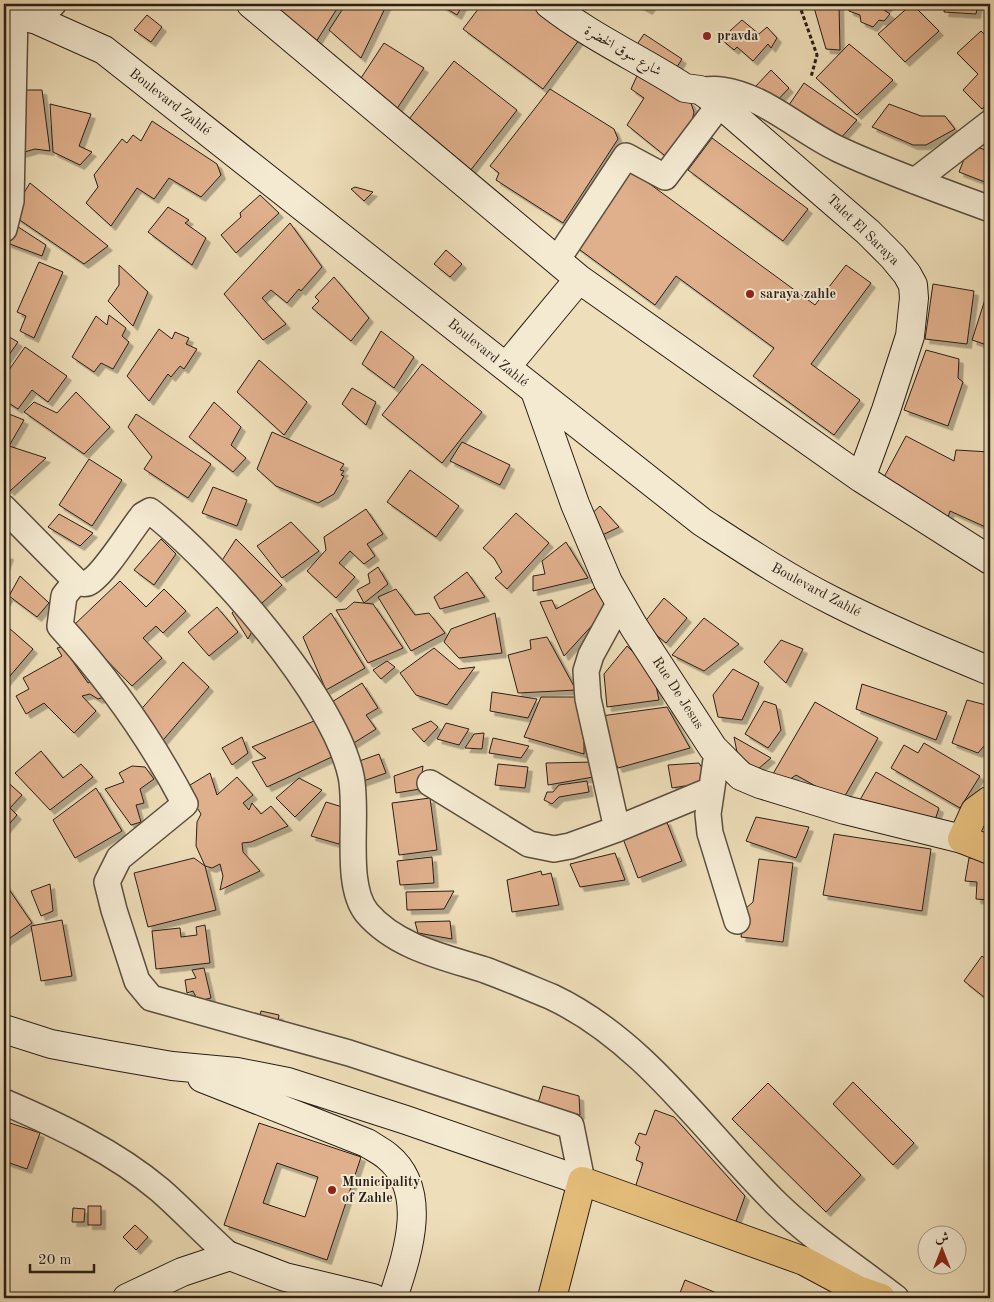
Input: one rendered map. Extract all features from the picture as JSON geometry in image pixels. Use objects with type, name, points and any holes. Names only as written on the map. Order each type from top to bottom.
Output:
[{"type":"highway","points":[[990,800],[975,811],[962,838],[990,850]]},
{"type":"highway","points":[[552,1298],[582,1182],[804,1261],[858,1290],[881,1298]]},
{"type":"street","points":[[251,4],[579,279],[861,478],[990,560]]},
{"type":"street","name":"شارع سوق الخضرة","points":[[549,4],[567,18],[685,88],[710,97]]},
{"type":"street","points":[[4,229],[11,201],[27,12]]},
{"type":"street","name":"Boulevard Zahlé","points":[[27,12],[104,50],[702,522],[765,563],[831,600],[894,631],[990,671]]},
{"type":"street","points":[[556,260],[626,156],[665,177],[710,97],[722,90],[737,93],[779,114],[833,146],[916,181],[990,209]]},
{"type":"street","name":"Talet El Saraya","points":[[710,97],[868,232],[907,274],[912,286],[914,307],[910,336],[861,478]]},
{"type":"street","points":[[916,181],[990,123]]},
{"type":"street","points":[[506,367],[579,279]]},
{"type":"street","name":"Rue De Jesus","points":[[535,391],[575,504],[608,582],[718,753],[741,776],[760,784],[845,810],[962,838]]},
{"type":"street","points":[[4,508],[76,581],[86,584],[97,576],[143,515],[150,512],[168,526],[239,600],[288,659],[343,747],[352,779],[357,892],[361,904],[374,921],[402,941],[552,997],[570,1006],[605,1029],[658,1076],[720,1145],[778,1204],[809,1232],[896,1298]]},
{"type":"street","points":[[76,581],[64,596],[60,626],[93,662],[146,736],[185,804],[119,858],[107,882],[137,982],[151,998],[349,1053],[571,1126],[582,1182]]},
{"type":"street","points":[[617,829],[588,699],[586,671],[591,656],[620,602]]},
{"type":"street","points":[[718,753],[708,814],[710,833],[737,921]]},
{"type":"street","points":[[430,783],[529,844],[542,848],[570,846],[617,829],[711,790]]},
{"type":"street","points":[[4,1029],[51,1044],[172,1066],[201,1067],[288,1082],[406,1120],[582,1182]]},
{"type":"street","points":[[172,1066],[367,1143],[388,1156],[402,1174],[410,1198],[411,1234],[393,1298]]},
{"type":"street","points":[[4,1102],[33,1114],[121,1161],[160,1191],[230,1256],[285,1276],[374,1298]]},
{"type":"street","points":[[127,1298],[182,1272],[230,1256]]},
{"type":"path","points":[[799,4],[817,55],[811,77]]},
{"type":"building","points":[[262,4],[340,4],[314,45]]},
{"type":"building","points":[[346,4],[387,4],[361,58],[329,30]]},
{"type":"building","points":[[439,4],[463,4],[457,15]]},
{"type":"building","points":[[482,4],[530,4],[579,40],[543,89],[463,29]]},
{"type":"building","points":[[637,4],[652,4],[648,10]]},
{"type":"building","points":[[813,4],[839,4],[840,50],[826,49]]},
{"type":"building","points":[[849,4],[890,4],[884,10],[890,14],[884,21],[879,20],[873,27],[861,22],[860,15],[849,11]]},
{"type":"building","points":[[912,4],[939,31],[905,62],[878,34]]},
{"type":"building","points":[[939,4],[978,4],[976,14],[944,12],[945,5]]},
{"type":"building","points":[[147,15],[162,27],[151,42],[134,30]]},
{"type":"building","points":[[742,20],[759,34],[767,27],[777,38],[771,48],[768,44],[753,61],[737,47],[734,50],[721,39]]},
{"type":"building","points":[[981,31],[990,40],[990,101],[982,109],[963,90],[978,74],[957,53]]},
{"type":"building","points":[[644,34],[682,59],[672,75],[634,49]]},
{"type":"building","points":[[384,43],[424,68],[396,110],[362,89],[361,78]]},
{"type":"building","points":[[849,44],[893,80],[857,115],[816,78]]},
{"type":"building","points":[[454,61],[517,110],[470,171],[406,123]]},
{"type":"building","points":[[642,65],[683,95],[691,103],[694,112],[692,121],[669,159],[627,125],[644,98],[631,89]]},
{"type":"building","points":[[771,70],[789,88],[773,105],[755,87]]},
{"type":"building","points":[[804,83],[857,120],[839,140],[789,105]]},
{"type":"building","points":[[550,89],[614,129],[618,139],[563,223],[496,180],[499,173],[490,166]]},
{"type":"building","points":[[16,90],[42,90],[50,151],[35,149],[21,153]]},
{"type":"building","points":[[50,104],[91,114],[79,146],[92,152],[80,165],[53,152]]},
{"type":"building","points":[[889,104],[921,116],[945,116],[955,129],[926,145],[913,145],[872,127]]},
{"type":"building","points":[[152,121],[217,164],[221,175],[201,197],[169,178],[154,199],[137,188],[111,226],[86,203],[98,187],[94,175],[122,139],[127,143],[133,135],[141,141]]},
{"type":"building","points":[[712,138],[808,209],[783,241],[688,170]]},
{"type":"building","points":[[970,144],[990,152],[990,184],[959,172]]},
{"type":"building","name":"saraya zahle","points":[[628,168],[815,305],[846,265],[871,283],[811,364],[860,400],[834,435],[753,376],[774,348],[676,276],[655,305],[572,244]]},
{"type":"building","points":[[30,183],[108,246],[84,264],[11,214]]},
{"type":"building","points":[[355,187],[373,192],[364,201],[351,189]]},
{"type":"building","points":[[260,195],[279,213],[236,253],[221,235],[241,217],[240,213]]},
{"type":"building","points":[[168,207],[189,220],[185,223],[206,238],[192,265],[148,232]]},
{"type":"building","points":[[9,221],[46,245],[42,256],[7,243]]},
{"type":"building","points":[[290,223],[322,267],[301,291],[299,289],[287,303],[271,290],[262,298],[286,324],[263,340],[224,294]]},
{"type":"building","points":[[446,250],[462,264],[450,277],[434,264]]},
{"type":"building","points":[[39,262],[63,272],[34,338],[20,331],[26,316],[17,312]]},
{"type":"building","points":[[119,265],[148,292],[133,326],[108,301],[119,285]]},
{"type":"building","points":[[334,277],[369,318],[351,341],[312,308],[319,301],[315,297]]},
{"type":"building","points":[[933,284],[974,291],[967,344],[925,339]]},
{"type":"building","points":[[990,284],[990,346],[972,340]]},
{"type":"building","points":[[109,315],[126,328],[122,336],[129,342],[113,369],[101,363],[94,372],[72,357],[96,316],[107,325]]},
{"type":"building","points":[[159,329],[172,339],[175,332],[189,338],[186,344],[197,349],[184,369],[180,366],[171,377],[168,374],[149,401],[127,376]]},
{"type":"building","points":[[381,331],[414,357],[394,388],[362,364]]},
{"type":"building","points":[[4,334],[18,342],[4,362]]},
{"type":"building","points":[[25,347],[67,376],[48,402],[32,390],[18,409],[4,400],[4,377]]},
{"type":"building","points":[[926,350],[959,359],[958,378],[963,382],[948,426],[904,410]]},
{"type":"building","points":[[259,360],[307,402],[284,435],[237,392]]},
{"type":"building","points":[[422,364],[482,412],[442,463],[382,415]]},
{"type":"building","points":[[352,388],[376,402],[366,425],[342,404]]},
{"type":"building","points":[[76,392],[110,427],[84,454],[24,412],[34,402],[57,413]]},
{"type":"building","points":[[214,402],[241,427],[231,445],[246,458],[233,472],[189,437]]},
{"type":"building","points":[[4,412],[24,420],[9,446],[46,458],[10,491],[4,486]]},
{"type":"building","points":[[136,414],[211,464],[188,498],[144,469],[152,457],[128,427]]},
{"type":"building","points":[[272,432],[344,464],[340,470],[344,471],[341,475],[344,476],[334,494],[318,503],[276,486],[257,469]]},
{"type":"building","points":[[906,436],[954,461],[956,450],[990,452],[990,529],[950,511],[948,517],[884,477]]},
{"type":"building","points":[[462,442],[510,465],[500,485],[450,461]]},
{"type":"building","points":[[89,459],[122,480],[92,526],[59,505]]},
{"type":"building","points":[[410,470],[459,506],[436,537],[387,502]]},
{"type":"building","points":[[213,487],[247,500],[237,526],[202,513]]},
{"type":"building","points":[[600,506],[619,527],[596,538],[586,519]]},
{"type":"building","points":[[366,509],[383,534],[367,544],[375,556],[364,564],[350,551],[339,563],[355,577],[336,598],[307,571],[326,550],[324,537]]},
{"type":"building","points":[[516,513],[549,543],[507,589],[495,578],[502,572],[494,558],[483,548]]},
{"type":"building","points":[[59,514],[93,533],[80,546],[48,527]]},
{"type":"building","points":[[291,522],[319,551],[282,578],[257,546]]},
{"type":"building","points":[[161,539],[176,554],[154,585],[134,570]]},
{"type":"building","points":[[236,539],[282,585],[262,603],[219,565]]},
{"type":"building","points":[[566,542],[588,578],[533,591],[533,576],[545,574],[542,561]]},
{"type":"building","points":[[4,554],[9,555],[4,569]]},
{"type":"building","points":[[378,567],[388,584],[364,603],[357,590],[370,583],[368,574]]},
{"type":"building","points":[[467,572],[485,597],[440,609],[434,597]]},
{"type":"building","points":[[20,576],[49,603],[37,617],[9,596]]},
{"type":"building","points":[[120,581],[146,607],[164,589],[186,611],[163,633],[156,626],[143,638],[162,658],[132,686],[73,626]]},
{"type":"building","points":[[597,587],[608,608],[564,656],[540,602],[552,600],[556,609]]},
{"type":"building","points":[[396,589],[415,615],[429,613],[445,633],[411,651],[378,597]]},
{"type":"building","points":[[4,593],[9,596],[4,604]]},
{"type":"building","points":[[664,598],[687,618],[666,643],[643,624]]},
{"type":"building","points":[[354,602],[373,604],[403,648],[368,663],[336,610],[346,609]]},
{"type":"building","points":[[240,604],[256,624],[248,639],[232,613]]},
{"type":"building","points":[[217,607],[238,632],[209,656],[188,632]]},
{"type":"building","points":[[331,613],[365,668],[326,690],[303,637]]},
{"type":"building","points":[[495,613],[502,653],[459,658],[444,642],[451,629]]},
{"type":"building","points":[[704,618],[739,644],[704,671],[672,655]]},
{"type":"building","points":[[9,628],[33,649],[4,683],[4,633]]},
{"type":"building","points":[[547,637],[576,690],[518,693],[508,655],[531,649],[530,640]]},
{"type":"building","points":[[781,640],[803,649],[786,683],[764,662]]},
{"type":"building","points":[[74,644],[81,652],[71,659],[88,683],[97,680],[110,695],[98,699],[90,694],[82,696],[96,711],[74,733],[44,703],[26,714],[16,696],[29,689],[23,678],[62,656],[57,648]]},
{"type":"building","points":[[627,646],[653,671],[659,700],[607,707],[604,674]]},
{"type":"building","points":[[434,648],[459,669],[475,667],[447,705],[416,695],[400,673]]},
{"type":"building","points":[[387,661],[395,667],[381,679],[373,670]]},
{"type":"building","points":[[183,662],[209,687],[157,747],[137,714]]},
{"type":"building","points":[[733,669],[759,683],[742,720],[718,717],[713,695]]},
{"type":"building","points":[[362,683],[378,708],[366,715],[376,729],[349,746],[324,707]]},
{"type":"building","points":[[862,684],[947,712],[936,740],[856,709]]},
{"type":"building","points":[[492,692],[537,699],[528,718],[490,711]]},
{"type":"building","points":[[541,697],[584,697],[584,754],[524,737]]},
{"type":"building","points":[[967,700],[990,706],[990,749],[984,746],[978,753],[952,743]]},
{"type":"building","points":[[764,701],[776,705],[781,730],[768,748],[745,734]]},
{"type":"building","points":[[815,702],[878,738],[842,801],[796,775],[789,780],[770,779]]},
{"type":"building","points":[[667,707],[690,748],[618,768],[594,717]]},
{"type":"building","points":[[314,721],[321,728],[336,755],[267,787],[252,762],[266,758],[252,747]]},
{"type":"building","points":[[431,721],[438,727],[424,742],[412,729]]},
{"type":"building","points":[[446,723],[469,729],[459,745],[437,739]]},
{"type":"building","points":[[484,733],[482,749],[465,748],[474,734]]},
{"type":"building","points":[[242,737],[248,753],[232,765],[222,748]]},
{"type":"building","points":[[734,737],[771,758],[758,769],[738,757]]},
{"type":"building","points":[[493,738],[529,746],[521,758],[489,753]]},
{"type":"building","points":[[924,743],[980,776],[960,808],[891,768],[904,745],[918,753]]},
{"type":"building","points":[[41,751],[63,778],[81,764],[93,777],[50,810],[15,773]]},
{"type":"building","points":[[379,754],[386,773],[358,783],[351,764]]},
{"type":"building","points":[[597,762],[599,776],[548,785],[546,763]]},
{"type":"building","points":[[699,763],[710,782],[672,788],[668,765]]},
{"type":"building","points":[[498,764],[528,767],[525,788],[495,785]]},
{"type":"building","points":[[132,766],[145,767],[154,779],[140,789],[144,803],[136,805],[141,822],[131,825],[105,789],[124,782],[119,773]]},
{"type":"building","points":[[423,766],[420,789],[396,793],[394,776]]},
{"type":"building","points":[[876,772],[939,808],[935,820],[857,805]]},
{"type":"building","points":[[210,773],[217,795],[237,777],[253,795],[243,803],[249,810],[252,803],[261,814],[271,806],[288,826],[251,842],[242,843],[243,852],[260,871],[220,890],[223,876],[220,864],[212,868],[205,866],[196,846],[197,822],[201,814],[185,788]]},
{"type":"building","points":[[299,778],[322,790],[295,817],[276,798]]},
{"type":"building","points":[[4,779],[22,795],[10,808],[17,815],[4,830]]},
{"type":"building","points":[[587,781],[589,792],[559,797],[552,804],[544,800],[547,792],[553,792],[559,785]]},
{"type":"building","points":[[96,788],[122,831],[75,858],[53,820]]},
{"type":"building","points":[[430,798],[437,850],[399,855],[392,803]]},
{"type":"building","points":[[326,802],[349,809],[339,844],[311,836]]},
{"type":"building","points":[[756,817],[809,827],[796,858],[746,841]]},
{"type":"building","points":[[666,820],[682,861],[638,878],[622,836]]},
{"type":"building","points":[[834,834],[931,849],[922,911],[823,895]]},
{"type":"building","points":[[615,853],[625,880],[580,887],[570,864]]},
{"type":"building","points":[[432,857],[434,883],[400,885],[397,861]]},
{"type":"building","points":[[194,858],[205,866],[216,910],[148,927],[134,873]]},
{"type":"building","points":[[969,858],[990,860],[990,900],[976,899],[977,882],[965,881]]},
{"type":"building","points":[[759,859],[793,863],[783,942],[741,937],[745,909],[753,902]]},
{"type":"building","points":[[541,871],[542,875],[551,873],[559,905],[512,912],[507,880]]},
{"type":"building","points":[[4,882],[32,923],[4,942]]},
{"type":"building","points":[[50,884],[53,911],[41,916],[31,891]]},
{"type":"building","points":[[454,891],[444,909],[407,910],[406,892]]},
{"type":"building","points":[[62,920],[72,976],[41,981],[31,926]]},
{"type":"building","points":[[450,921],[452,939],[418,933],[415,922]]},
{"type":"building","points":[[205,925],[210,963],[156,969],[152,931],[180,928],[181,937],[197,935],[196,927]]},
{"type":"building","points":[[982,956],[990,963],[990,1002],[964,981]]},
{"type":"building","points":[[204,968],[211,998],[198,1001],[193,991],[187,993],[185,980],[196,978],[192,970]]},
{"type":"building","points":[[261,1011],[279,1015],[277,1029],[258,1025]]},
{"type":"building","points":[[853,1082],[914,1143],[893,1165],[833,1104]]},
{"type":"building","points":[[768,1083],[861,1175],[826,1212],[732,1119]]},
{"type":"building","points":[[543,1086],[579,1096],[580,1115],[538,1103]]},
{"type":"building","points":[[655,1110],[674,1117],[745,1196],[735,1224],[634,1191],[643,1163],[636,1160],[640,1147],[635,1143],[639,1133],[646,1135]]},
{"type":"building","points":[[4,1121],[40,1133],[27,1169],[4,1161]]},
{"type":"building","name":"Municipality of Zahle","points":[[259,1123],[361,1157],[327,1260],[224,1225]],"holes":[[[277,1163],[318,1177],[305,1217],[263,1203]]]},
{"type":"building","points":[[88,1206],[101,1206],[101,1225],[88,1225]]},
{"type":"building","points":[[73,1208],[85,1209],[84,1222],[72,1222]]},
{"type":"building","points":[[135,1225],[148,1237],[136,1250],[123,1237]]},
{"type":"building","points":[[685,1280],[729,1298],[678,1298]]},
{"type":"place","name":"pravda","points":[[707,36]]},
{"type":"place","name":"saraya zahle","points":[[750,294]]},
{"type":"place","name":"Municipality of Zahle","points":[[332,1190]]}]
